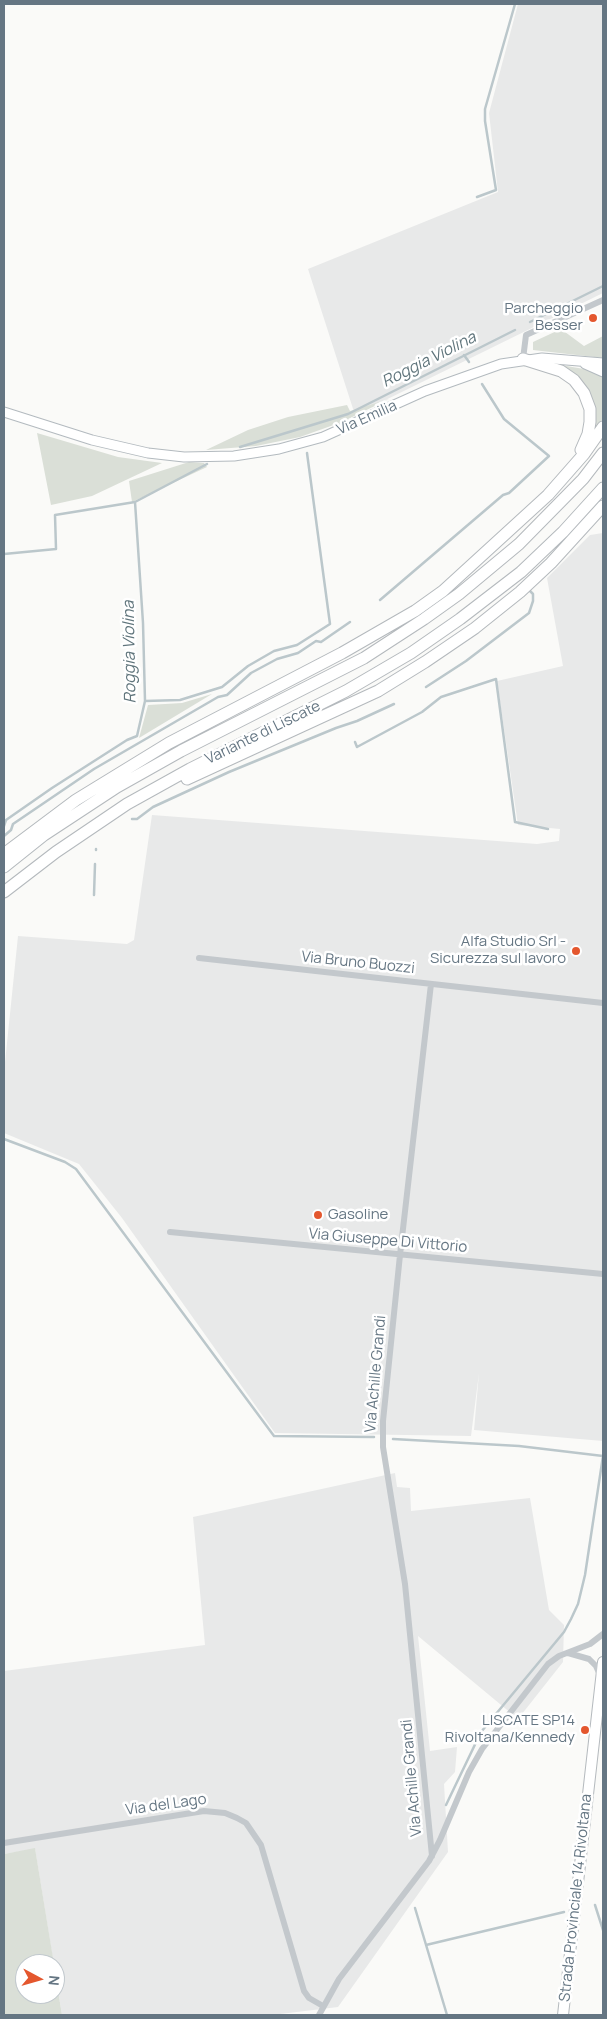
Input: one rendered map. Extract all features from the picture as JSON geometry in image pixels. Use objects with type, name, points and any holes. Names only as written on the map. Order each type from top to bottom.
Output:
[{"type":"highway","points":[[523,359],[550,366],[570,377],[584,393],[590,415],[588,434],[582,449],[536,506]]},
{"type":"highway","points":[[4,854],[76,800],[169,743],[350,649],[415,612],[443,591],[536,506],[584,454],[603,428]]},
{"type":"highway","name":"Variante di Liscate","points":[[4,867],[51,830],[129,780],[189,746],[268,708],[375,652],[448,602],[497,563],[548,516],[583,479],[603,453]]},
{"type":"highway","name":"Variante di Liscate","points":[[4,893],[63,846],[127,804],[190,769],[321,704],[386,669],[460,619],[521,572],[563,532],[603,488]]},
{"type":"highway","points":[[4,893],[98,829],[146,800],[196,774],[370,694],[406,674],[467,633],[520,592],[557,557],[603,506]]},
{"type":"main road","name":"Via Emilia","points":[[4,412],[126,449],[166,456],[206,457],[257,453],[306,443],[353,425],[425,391],[487,368],[523,359],[547,358],[603,363]]},
{"type":"main road","name":"Via Emilia","points":[[576,360],[603,372]]},
{"type":"main road","name":"Strada Provinciale 14 Rivoltana","points":[[563,2015],[603,1662]]},
{"type":"street","points":[[523,359],[526,335],[603,300]]},
{"type":"street","name":"Via Bruno Buozzi","points":[[199,958],[603,1003]]},
{"type":"street","name":"Via Achille Grandi","points":[[431,984],[400,1255],[382,1447],[406,1584],[432,1856]]},
{"type":"street","name":"Via Giuseppe Di Vittorio","points":[[170,1232],[603,1274]]},
{"type":"street","points":[[319,2015],[339,1978],[422,1872],[432,1856],[469,1772],[480,1752],[540,1672],[554,1659],[590,1644],[603,1634]]},
{"type":"street","points":[[564,1654],[572,1654],[589,1659],[596,1666],[601,1679]]},
{"type":"street","name":"Via del Lago","points":[[4,1843],[204,1811],[225,1813],[237,1818],[246,1823],[261,1845],[304,1991],[309,1998],[323,2006]]},
{"type":"shaded area","points":[[518,4],[603,4],[603,293],[355,415],[308,269],[498,192],[489,113]]},
{"type":"shaded area","points":[[561,329],[584,346],[603,336],[603,358],[533,350],[533,342]]},
{"type":"shaded area","points":[[549,363],[584,369],[603,376],[603,418],[590,439],[594,408]]},
{"type":"shaded area","points":[[389,399],[342,422],[300,437],[256,446],[206,450],[248,430],[288,417],[347,405],[350,411]]},
{"type":"shaded area","points":[[37,433],[118,457],[162,463],[92,496],[51,505]]},
{"type":"shaded area","points":[[189,462],[204,463],[207,467],[132,502],[129,481]]},
{"type":"shaded area","points":[[603,533],[603,1441],[474,1430],[479,1373],[471,1436],[275,1433],[122,1218],[79,1164],[4,1133],[4,1072],[18,936],[127,944],[134,940],[152,815],[537,844],[559,841],[560,829],[518,825],[497,681],[563,666],[547,578],[590,535]]},
{"type":"shaded area","points":[[212,694],[139,738],[148,705],[182,703]]},
{"type":"shaded area","points":[[395,1473],[397,1487],[410,1488],[411,1511],[530,1498],[549,1610],[564,1625],[563,1662],[518,1719],[418,1636],[430,1751],[457,1747],[455,1772],[444,1784],[448,1852],[338,2007],[272,2015],[62,2015],[60,2004],[65,2004],[65,1954],[52,1954],[35,1849],[4,1854],[4,1671],[205,1645],[193,1517]]},
{"type":"shaded area","points":[[35,1848],[52,1954],[15,1954],[15,2004],[60,2004],[62,2015],[4,2015],[4,1854]]},
{"type":"waterway","points":[[477,197],[496,190],[485,121],[485,109],[515,4]]},
{"type":"waterway","name":"Roggia Violina","points":[[530,322],[603,286]]},
{"type":"waterway","name":"Roggia Violina","points":[[240,447],[348,414],[515,330]]},
{"type":"waterway","name":"Roggia Violina","points":[[464,355],[469,362]]},
{"type":"waterway","points":[[380,600],[503,495],[509,493],[549,456],[504,419],[482,384]]},
{"type":"waterway","points":[[145,701],[180,700],[222,687],[248,666],[274,651],[297,645],[330,624],[307,453]]},
{"type":"waterway","name":"Roggia Violina","points":[[4,554],[56,549],[55,515],[135,502],[207,464]]},
{"type":"waterway","name":"Roggia Violina","points":[[4,826],[6,820],[52,788],[127,740],[137,736],[145,701],[143,623],[135,502]]},
{"type":"waterway","points":[[426,687],[466,661],[529,613],[533,601],[533,594],[529,590]]},
{"type":"waterway","points":[[4,836],[11,830],[13,824],[94,769],[218,697],[227,695],[251,673],[277,659],[298,653],[316,641],[321,642],[350,622]]},
{"type":"waterway","points":[[355,742],[357,747],[422,712],[441,697],[496,679],[515,822],[548,829]]},
{"type":"waterway","points":[[132,819],[137,819],[153,807],[229,772],[357,721],[394,704]]},
{"type":"waterway","points":[[94,895],[95,864]]},
{"type":"waterway","points":[[4,1139],[65,1162],[76,1169],[274,1436],[374,1437]]},
{"type":"waterway","points":[[393,1439],[519,1446],[603,1456]]},
{"type":"waterway","points":[[446,1805],[481,1732],[564,1632],[578,1604],[585,1575],[603,1456]]},
{"type":"waterway","points":[[595,1905],[603,1930]]},
{"type":"waterway","points":[[415,1908],[447,2015]]},
{"type":"waterway","points":[[426,1945],[564,1912]]},
{"type":"place","name":"Parcheggio Besser","points":[[593,318]]},
{"type":"place","name":"Alfa Studio Srl - Sicurezza sul lavoro","points":[[576,951]]},
{"type":"place","name":"Gasoline","points":[[318,1215]]},
{"type":"place","name":"LISCATE SP14 Rivoltana/Kennedy","points":[[585,1730]]}]
